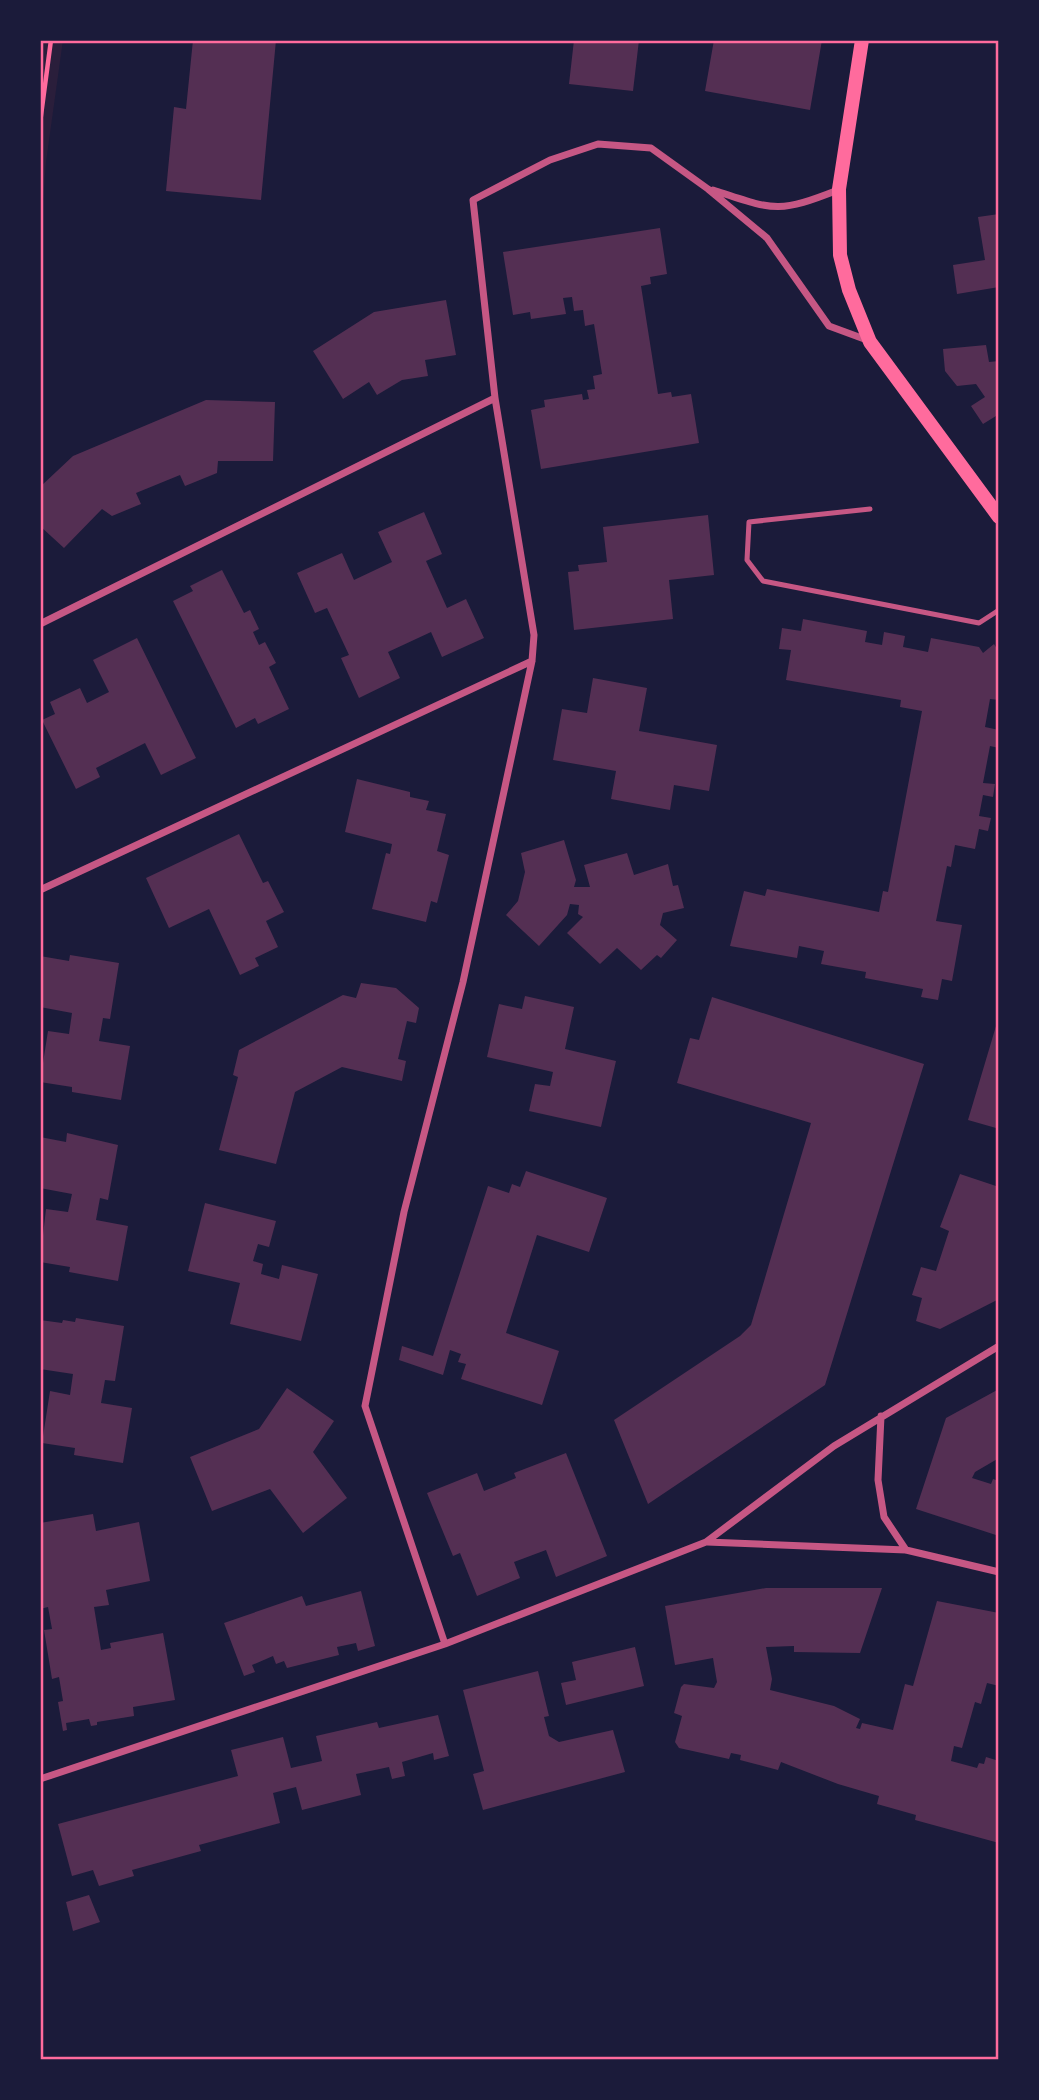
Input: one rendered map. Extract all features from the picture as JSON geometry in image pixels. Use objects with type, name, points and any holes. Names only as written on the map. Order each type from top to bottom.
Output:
[{"type":"main road","points":[[862,40],[839,189],[840,255],[849,290],[870,342],[999,517]]},
{"type":"street","points":[[445,1644],[365,1406],[404,1212],[463,982],[532,661],[534,635],[495,398],[473,200],[550,160],[598,144],[651,148],[708,188],[767,238],[829,326],[870,342]]},
{"type":"street","points":[[708,188],[768,208],[797,206],[839,189]]},
{"type":"street","points":[[40,624],[495,398]]},
{"type":"street","points":[[40,890],[532,661]]},
{"type":"street","points":[[40,1779],[445,1644],[706,1542],[834,1446],[999,1346]]},
{"type":"street","points":[[881,1416],[878,1480],[884,1517],[905,1550]]},
{"type":"street","points":[[706,1542],[905,1550],[999,1572]]},
{"type":"lane","points":[[870,509],[749,522],[747,560],[764,581],[979,623],[999,610]]},
{"type":"path","points":[[40,123],[51,40]]},
{"type":"shaded area","points":[[40,40],[63,40],[46,162],[40,241]]},
{"type":"building","points":[[193,40],[276,40],[261,200],[166,191],[174,107],[186,109]]},
{"type":"building","points":[[574,40],[639,40],[633,91],[569,84]]},
{"type":"building","points":[[714,40],[822,40],[810,110],[705,91]]},
{"type":"building","points":[[999,214],[999,287],[957,294],[953,265],[985,260],[978,217]]},
{"type":"building","points":[[660,228],[667,274],[650,277],[651,284],[641,286],[658,394],[671,392],[672,397],[691,394],[699,443],[541,469],[531,410],[545,407],[544,400],[582,394],[583,400],[589,399],[587,390],[595,389],[593,376],[602,374],[594,324],[585,326],[583,310],[574,311],[572,297],[563,298],[566,314],[531,319],[530,312],[513,315],[503,252]]},
{"type":"building","points":[[446,300],[456,355],[425,360],[428,376],[402,380],[377,395],[369,382],[343,399],[313,351],[374,312]]},
{"type":"building","points":[[986,345],[989,362],[999,361],[999,420],[996,416],[983,424],[971,406],[985,397],[976,384],[957,386],[945,371],[943,349]]},
{"type":"building","points":[[206,400],[275,402],[273,461],[218,461],[217,473],[185,486],[180,475],[136,493],[141,504],[112,516],[102,509],[64,548],[40,526],[40,487],[73,456]]},
{"type":"building","points":[[424,512],[442,554],[426,561],[447,608],[466,599],[484,638],[442,657],[431,632],[388,652],[400,678],[359,698],[341,658],[349,655],[327,608],[315,613],[297,573],[342,553],[354,580],[392,562],[378,532]]},
{"type":"building","points":[[708,515],[714,575],[669,580],[673,619],[574,630],[568,572],[579,571],[578,565],[607,562],[603,527]]},
{"type":"building","points":[[222,570],[244,613],[250,610],[259,629],[253,632],[259,645],[265,642],[276,663],[269,667],[289,709],[258,724],[255,718],[236,728],[173,601],[193,591],[190,586]]},
{"type":"building","points":[[803,619],[867,631],[865,642],[882,645],[884,632],[905,636],[903,647],[928,652],[931,638],[979,647],[983,653],[994,644],[999,652],[999,700],[990,699],[985,727],[999,730],[999,748],[990,746],[983,783],[995,784],[993,797],[983,795],[979,816],[991,818],[988,831],[979,829],[975,849],[955,845],[951,867],[947,866],[936,921],[962,925],[952,981],[942,979],[938,1000],[921,997],[923,989],[865,978],[866,972],[821,964],[824,951],[799,946],[797,958],[730,946],[744,891],[765,896],[767,889],[879,912],[883,891],[888,892],[922,711],[900,707],[901,700],[786,680],[791,650],[779,649],[782,628],[801,631]]},
{"type":"building","points":[[137,638],[196,758],[161,775],[145,743],[96,768],[100,777],[76,789],[42,720],[55,714],[50,702],[80,688],[87,703],[109,692],[93,660]]},
{"type":"building","points":[[593,678],[647,688],[639,731],[717,745],[709,791],[674,785],[670,810],[611,799],[616,771],[553,760],[562,709],[587,713]]},
{"type":"building","points":[[357,779],[410,792],[410,797],[429,801],[426,810],[446,814],[437,851],[449,855],[437,903],[431,901],[426,922],[372,909],[386,853],[390,854],[392,844],[345,832]]},
{"type":"building","points":[[239,834],[263,883],[268,881],[284,912],[266,921],[278,947],[255,958],[259,966],[240,975],[209,909],[169,928],[146,878]]},
{"type":"building","points":[[564,840],[576,880],[574,887],[590,887],[584,865],[627,853],[634,875],[668,864],[673,886],[678,885],[684,908],[663,913],[660,925],[677,940],[661,958],[657,955],[641,970],[617,948],[600,964],[567,933],[583,917],[578,914],[579,905],[570,904],[567,915],[539,946],[506,915],[518,901],[525,872],[521,853]]},
{"type":"building","points":[[70,955],[119,963],[110,1019],[103,1018],[99,1041],[130,1046],[121,1100],[72,1092],[72,1087],[40,1082],[48,1031],[69,1034],[72,1013],[40,1007],[40,956],[69,961]]},
{"type":"building","points":[[361,983],[396,988],[419,1008],[416,1023],[407,1021],[398,1059],[406,1061],[402,1081],[342,1067],[295,1092],[276,1164],[219,1150],[238,1077],[233,1075],[239,1050],[343,995],[356,998]]},
{"type":"building","points":[[525,996],[574,1007],[565,1049],[616,1061],[601,1127],[529,1111],[535,1084],[550,1086],[553,1072],[487,1057],[499,1004],[522,1009]]},
{"type":"building","points":[[712,997],[924,1064],[825,1385],[648,1504],[614,1420],[740,1336],[751,1325],[811,1123],[677,1083],[690,1038],[699,1040]]},
{"type":"building","points":[[999,1016],[999,1123],[996,1128],[968,1120]]},
{"type":"building","points":[[67,1133],[118,1145],[108,1200],[100,1198],[96,1220],[128,1226],[118,1281],[69,1272],[70,1267],[40,1262],[46,1209],[68,1212],[72,1194],[40,1188],[40,1137],[66,1142]]},
{"type":"building","points":[[526,1171],[607,1198],[589,1252],[537,1235],[506,1333],[559,1351],[542,1405],[461,1379],[466,1364],[458,1362],[461,1354],[450,1350],[443,1375],[399,1360],[402,1346],[433,1356],[488,1186],[509,1193],[512,1184],[520,1187]]},
{"type":"building","points":[[960,1174],[999,1187],[999,1299],[940,1329],[916,1321],[922,1298],[912,1295],[921,1267],[936,1271],[949,1231],[940,1227]]},
{"type":"building","points":[[205,1203],[276,1221],[269,1247],[258,1244],[253,1261],[263,1264],[261,1274],[279,1279],[282,1265],[318,1274],[301,1341],[230,1324],[240,1283],[188,1271]]},
{"type":"building","points":[[76,1318],[124,1326],[115,1381],[105,1380],[101,1403],[132,1408],[123,1463],[74,1455],[75,1448],[42,1443],[50,1391],[70,1395],[73,1374],[40,1369],[40,1320],[62,1323],[63,1320],[75,1322]]},
{"type":"building","points":[[287,1388],[334,1421],[313,1452],[347,1498],[303,1533],[270,1489],[212,1511],[190,1457],[259,1429]]},
{"type":"building","points":[[999,1389],[999,1458],[975,1472],[972,1478],[991,1484],[993,1479],[999,1481],[999,1536],[916,1509],[946,1418]]},
{"type":"building","points":[[566,1453],[607,1556],[556,1577],[546,1550],[514,1562],[520,1578],[477,1596],[460,1553],[453,1556],[427,1493],[477,1473],[484,1491],[516,1478],[514,1473]]},
{"type":"building","points":[[93,1514],[96,1531],[139,1522],[150,1581],[106,1590],[109,1605],[94,1607],[101,1650],[111,1648],[110,1643],[163,1633],[175,1700],[133,1707],[134,1716],[97,1722],[97,1725],[91,1726],[89,1719],[66,1723],[67,1730],[63,1731],[58,1702],[63,1701],[59,1677],[52,1679],[44,1630],[52,1629],[48,1607],[40,1609],[40,1523]]},
{"type":"building","points":[[766,1588],[882,1588],[860,1653],[794,1652],[794,1646],[766,1647],[772,1679],[770,1690],[834,1706],[860,1719],[856,1728],[860,1729],[862,1723],[893,1730],[905,1684],[913,1686],[937,1601],[999,1613],[999,1686],[987,1683],[981,1704],[975,1702],[962,1748],[954,1746],[951,1761],[977,1768],[979,1763],[984,1764],[986,1757],[999,1761],[999,1843],[915,1820],[916,1815],[877,1804],[879,1796],[838,1784],[781,1762],[778,1770],[740,1760],[741,1755],[731,1753],[729,1759],[679,1748],[675,1742],[682,1716],[674,1713],[681,1687],[684,1684],[714,1688],[717,1682],[713,1658],[675,1665],[665,1606]]},
{"type":"building","points":[[361,1591],[375,1646],[358,1651],[356,1643],[337,1647],[339,1655],[287,1668],[284,1661],[276,1664],[273,1656],[252,1665],[255,1672],[244,1676],[224,1623],[302,1596],[306,1606]]},
{"type":"building","points":[[635,1647],[644,1686],[566,1705],[561,1683],[576,1680],[572,1662]]},
{"type":"building","points":[[538,1671],[549,1716],[544,1717],[549,1736],[559,1742],[613,1730],[625,1772],[483,1810],[473,1774],[484,1771],[463,1690]]},
{"type":"building","points":[[438,1715],[449,1756],[434,1760],[433,1753],[402,1762],[405,1776],[392,1779],[389,1767],[356,1774],[361,1795],[302,1810],[296,1787],[273,1793],[280,1823],[199,1845],[201,1851],[132,1870],[134,1876],[99,1886],[93,1870],[72,1876],[58,1824],[238,1776],[231,1750],[283,1737],[291,1768],[322,1761],[316,1736],[377,1722],[379,1728]]},
{"type":"building","points":[[89,1895],[100,1922],[73,1931],[66,1902]]}]
